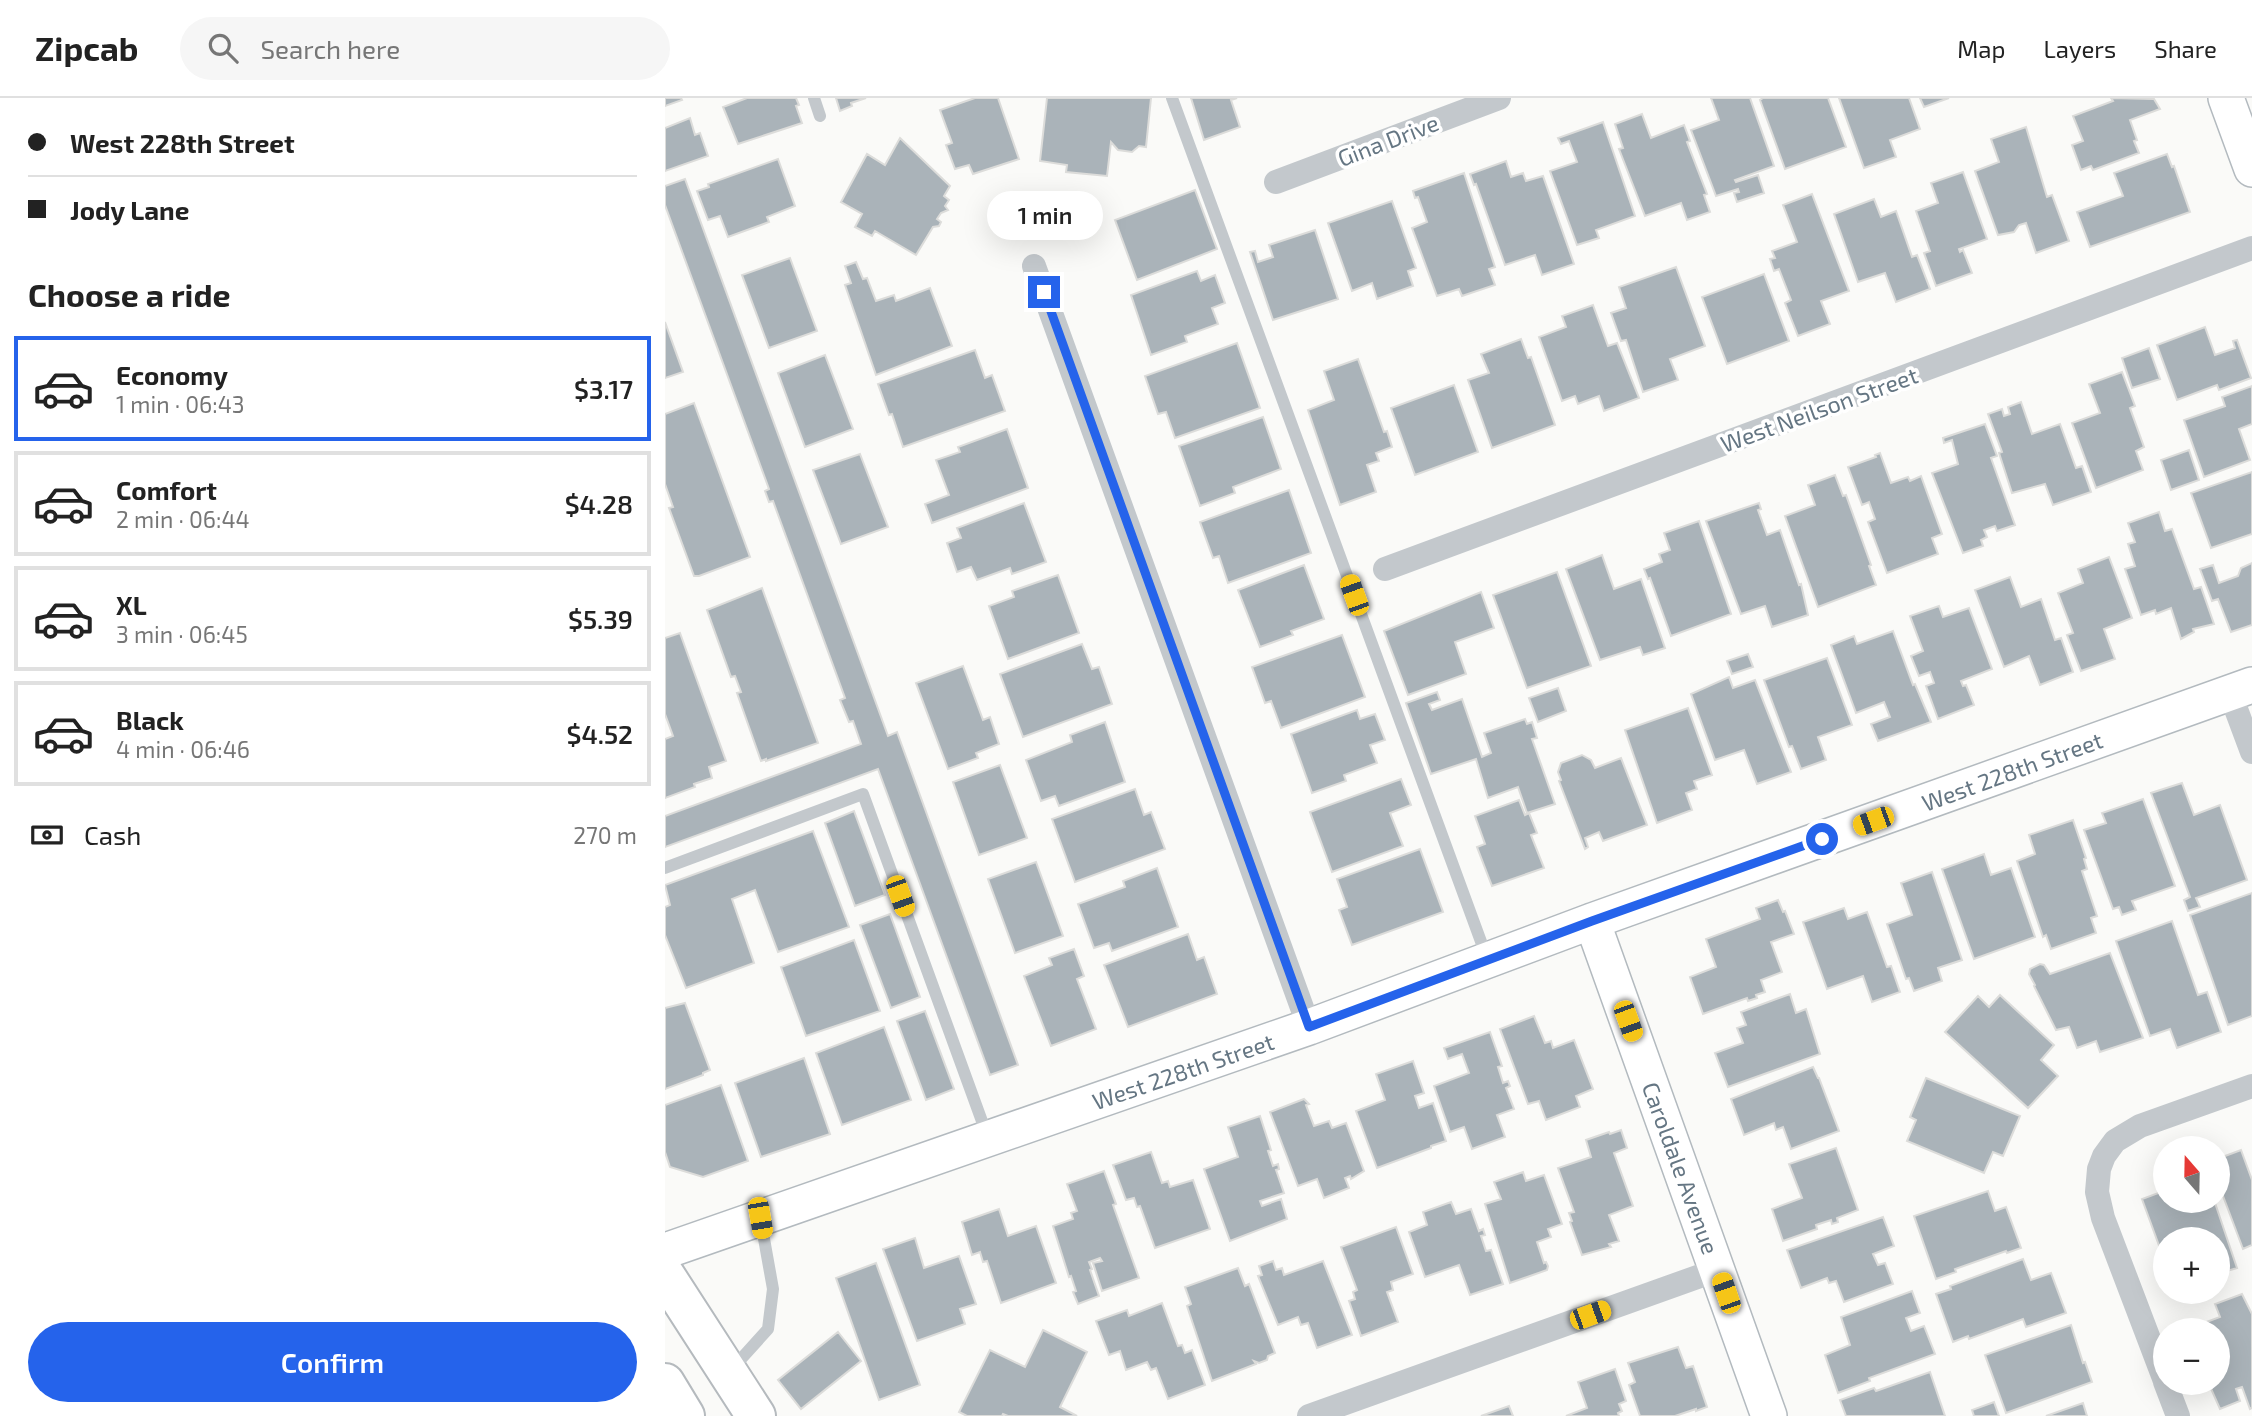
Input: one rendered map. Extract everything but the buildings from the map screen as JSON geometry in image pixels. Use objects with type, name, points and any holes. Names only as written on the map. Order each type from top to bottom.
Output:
[{"type":"main road","points":[[665,1275],[756,1416]]},
{"type":"main road","points":[[665,1383],[685,1416]]},
{"type":"street","name":"Gina Drive","points":[[1276,182],[1499,98]]},
{"type":"street","points":[[2226,98],[2252,169]]},
{"type":"street","name":"West Neilson Street","points":[[1385,569],[2252,248]]},
{"type":"street","points":[[1034,265],[1309,1027]]},
{"type":"street","name":"West 228th Street","points":[[665,1251],[1309,1027],[1592,921],[2241,689]]},
{"type":"street","points":[[2241,689],[2252,752]]},
{"type":"street","name":"Caroldale Avenue","points":[[1592,921],[1769,1416]]},
{"type":"street","points":[[2153,1350],[2103,1218],[2097,1192],[2099,1169],[2104,1156],[2115,1141],[2140,1126],[2252,1086]]},
{"type":"street","points":[[1308,1416],[1717,1270]]},
{"type":"street","points":[[2170,1395],[2178,1416]]},
{"type":"lane","points":[[814,98],[820,116]]},
{"type":"lane","points":[[1172,98],[1488,961]]},
{"type":"lane","points":[[665,868],[863,794],[989,1139]]},
{"type":"lane","points":[[729,1373],[768,1329],[773,1289],[760,1218]]},
{"type":"route","points":[[1044,292],[1309,1027],[1592,921],[1822,839]]}]
